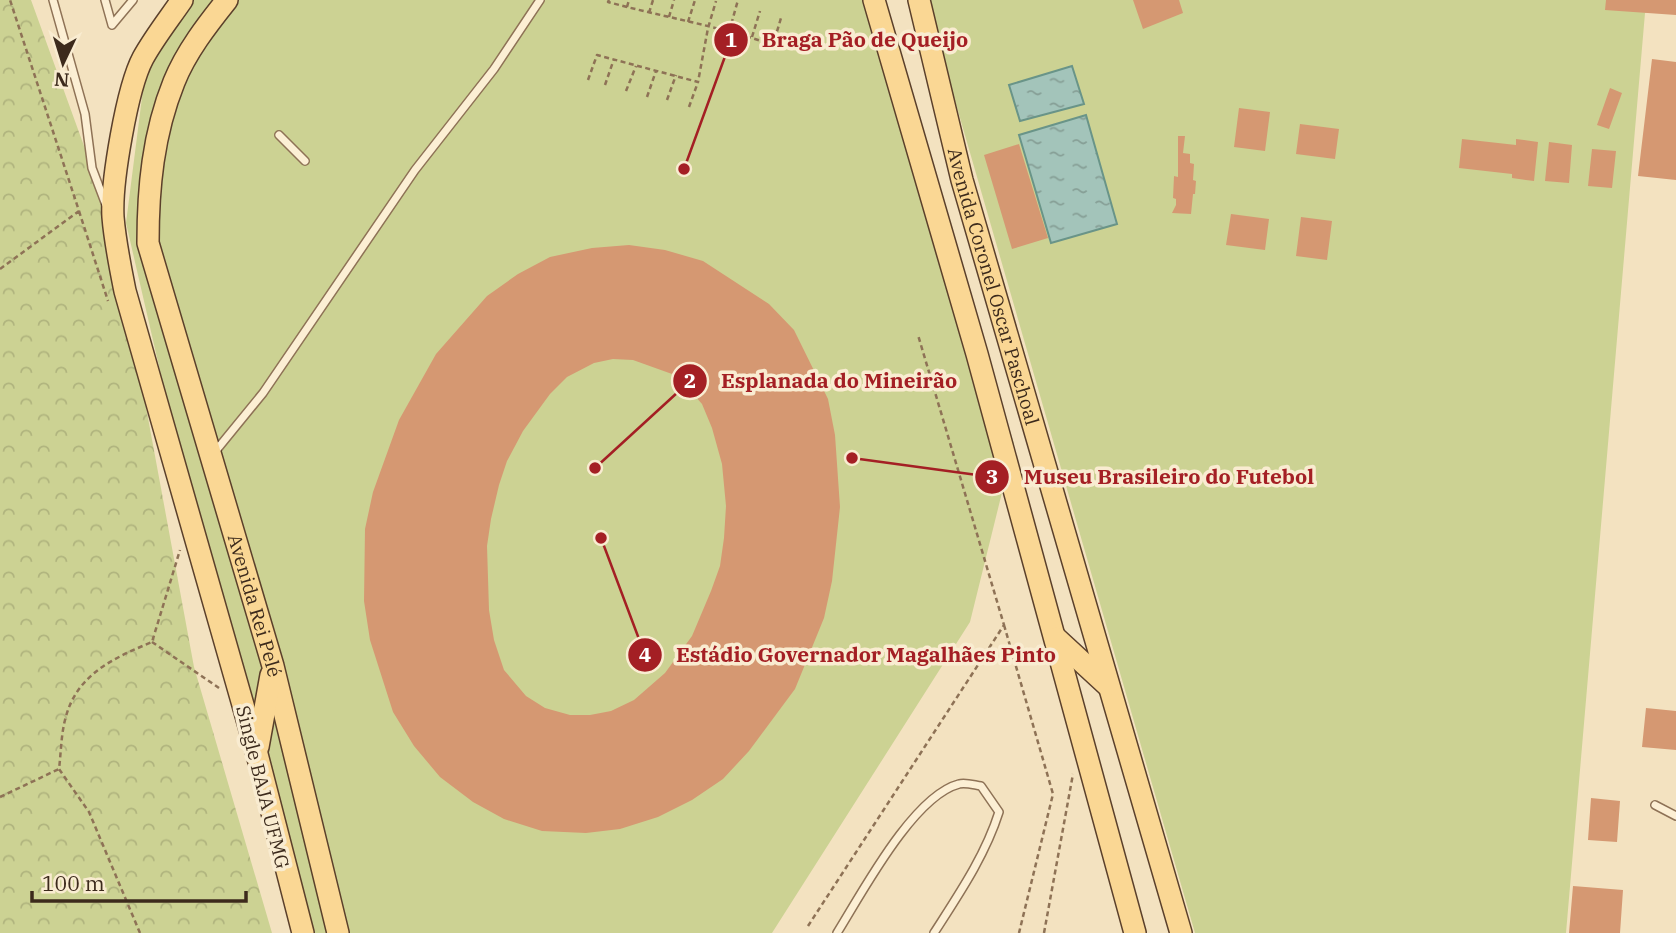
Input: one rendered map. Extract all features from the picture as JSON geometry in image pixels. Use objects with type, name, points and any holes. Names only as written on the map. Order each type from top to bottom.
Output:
[{"type":"main road","name":"Avenida Rei Pelé","points":[[182,0],[142,60],[129,100],[116,176],[114,226],[117,296],[176,473],[257,754],[303,933]]},
{"type":"main road","name":"Avenida Rei Pelé","points":[[227,0],[201,34],[174,81],[155,139],[148,205],[148,243],[272,666],[338,933]]},
{"type":"main road","name":"Avenida Coronel Oscar Paschoal","points":[[874,0],[1056,638],[1135,933]]},
{"type":"main road","name":"Avenida Coronel Oscar Paschoal","points":[[919,0],[962,180],[1181,933]]},
{"type":"main road","points":[[937,215],[962,180]]},
{"type":"main road","points":[[176,473],[211,460]]},
{"type":"main road","points":[[1056,638],[1107,685]]},
{"type":"main road","points":[[257,754],[272,666]]},
{"type":"lane","points":[[53,0],[85,114],[92,168],[114,226]]},
{"type":"lane","points":[[105,0],[112,25],[133,0]]},
{"type":"lane","points":[[211,460],[218,447],[263,393],[415,170],[494,69],[540,0]]},
{"type":"lane","points":[[279,135],[305,161]]},
{"type":"lane","points":[[836,933],[905,827],[937,795],[961,783],[981,786],[999,812],[974,871],[934,933]]},
{"type":"lane","points":[[1655,805],[1676,816]]},
{"type":"path","points":[[10,0],[79,211],[117,296]]},
{"type":"path","points":[[609,0],[608,2],[752,37],[773,45],[780,18]]},
{"type":"path","points":[[627,7],[629,0]]},
{"type":"path","points":[[649,13],[653,0]]},
{"type":"path","points":[[669,17],[674,0]]},
{"type":"path","points":[[688,22],[695,0]]},
{"type":"path","points":[[729,32],[738,0]]},
{"type":"path","points":[[689,107],[698,82],[716,1]]},
{"type":"path","points":[[752,37],[760,10]]},
{"type":"path","points":[[588,80],[597,55],[698,82]]},
{"type":"path","points":[[605,85],[614,59]]},
{"type":"path","points":[[626,91],[636,66]]},
{"type":"path","points":[[647,97],[656,71]]},
{"type":"path","points":[[667,100],[676,75]]},
{"type":"path","points":[[0,269],[79,211]]},
{"type":"path","points":[[918,335],[1053,794],[1019,933]]},
{"type":"path","points":[[140,933],[89,813],[59,769],[65,719],[77,691],[110,660],[152,642],[181,546]]},
{"type":"path","points":[[808,926],[1004,625]]},
{"type":"path","name":"Single BAJA UFMG","points":[[152,642],[224,691]]},
{"type":"path","points":[[0,797],[59,769]]},
{"type":"path","points":[[1044,933],[1073,771]]},
{"type":"green space","points":[[0,0],[31,0],[92,168],[117,250],[194,667],[272,933],[0,933]]},
{"type":"green space","points":[[194,0],[883,0],[944,219],[1014,444],[970,622],[772,933],[312,933],[188,492],[126,223],[146,66]]},
{"type":"green space","points":[[926,0],[1676,0],[1645,13],[1566,933],[1195,933]]},
{"type":"water","points":[[1072,66],[1084,104],[1020,121],[1009,85]]},
{"type":"water","points":[[1086,115],[1117,224],[1051,243],[1019,135]]},
{"type":"building","points":[[1133,0],[1179,0],[1183,13],[1143,29]]},
{"type":"building","points":[[1606,0],[1676,0],[1676,15],[1605,10]]},
{"type":"building","points":[[1652,59],[1676,62],[1676,180],[1638,176]]},
{"type":"building","points":[[1610,88],[1622,93],[1609,129],[1597,125]]},
{"type":"building","points":[[1239,108],[1270,112],[1265,151],[1234,147]]},
{"type":"building","points":[[1300,124],[1339,129],[1335,159],[1296,154]]},
{"type":"building","points":[[1178,136],[1185,136],[1183,153],[1190,154],[1190,163],[1194,164],[1193,180],[1196,181],[1191,214],[1172,213],[1176,205],[1176,199],[1173,198],[1174,176],[1178,177]]},
{"type":"building","points":[[1462,139],[1516,145],[1516,139],[1538,142],[1534,181],[1512,178],[1512,174],[1459,168]]},
{"type":"building","points":[[1549,142],[1572,145],[1569,183],[1545,181]]},
{"type":"building","points":[[1019,144],[1048,238],[1012,249],[984,155]]},
{"type":"building","points":[[1592,149],[1616,151],[1612,188],[1588,186]]},
{"type":"building","points":[[1231,214],[1269,219],[1265,250],[1226,245]]},
{"type":"building","points":[[1301,217],[1332,221],[1327,260],[1296,256]]},
{"type":"building","points":[[629,245],[665,250],[703,261],[769,304],[794,330],[828,399],[835,435],[840,507],[832,581],[824,618],[795,689],[749,751],[723,779],[692,800],[658,817],[620,829],[586,833],[542,831],[504,819],[473,802],[440,777],[414,746],[393,712],[370,640],[364,601],[365,529],[373,492],[399,420],[436,354],[487,296],[518,274],[550,257],[592,248]],"holes":[[[613,359],[633,360],[672,374],[702,404],[722,464],[726,506],[720,566],[692,636],[665,673],[634,700],[611,711],[570,715],[545,708],[526,696],[504,670],[494,640],[489,610],[487,546],[491,519],[507,461],[523,431],[550,394],[567,377],[594,363]]]},
{"type":"building","points":[[1646,708],[1676,711],[1676,750],[1642,747]]},
{"type":"building","points":[[1591,798],[1620,801],[1617,842],[1588,840]]},
{"type":"building","points":[[1573,886],[1623,890],[1620,933],[1569,933]]},
{"type":"place","name":"Braga Pão de Queijo","points":[[684,169]]},
{"type":"place","name":"Museu Brasileiro do Futebol","points":[[852,458]]},
{"type":"place","name":"Esplanada do Mineirão","points":[[595,468]]},
{"type":"place","name":"Estádio Governador Magalhães Pinto","points":[[601,538]]}]
